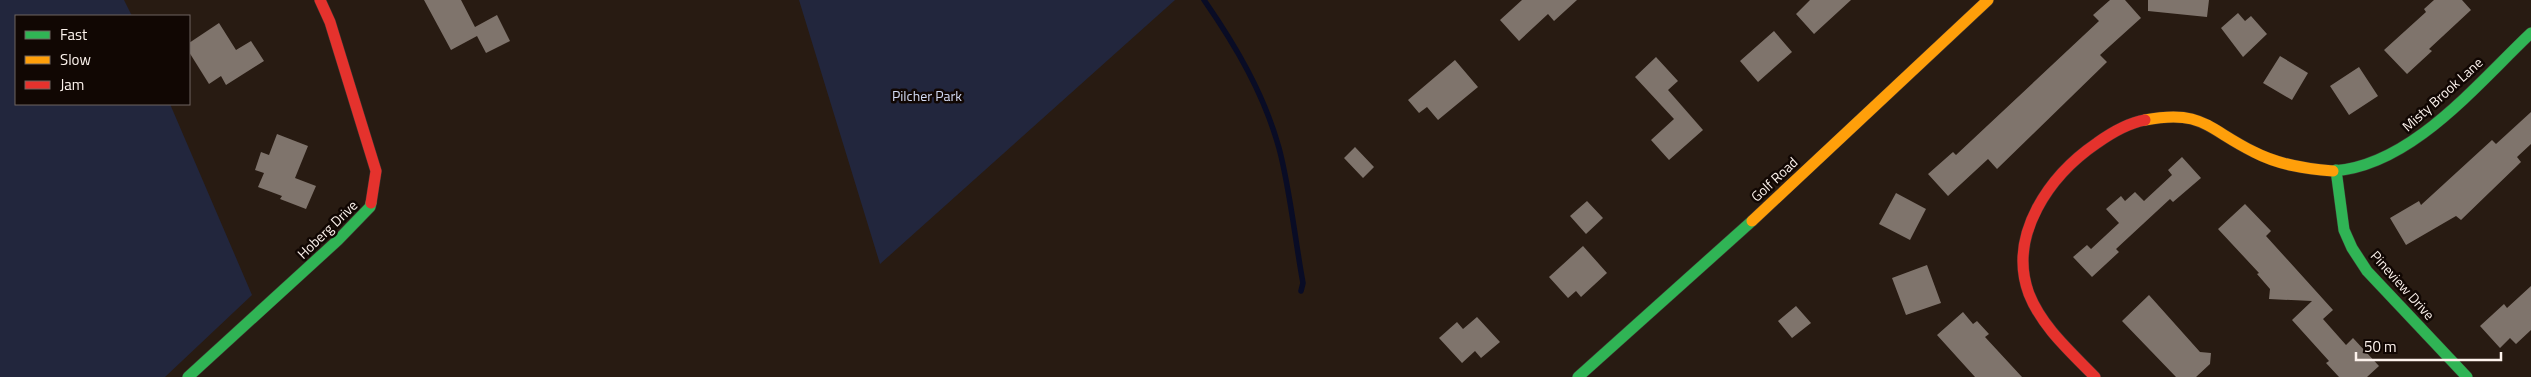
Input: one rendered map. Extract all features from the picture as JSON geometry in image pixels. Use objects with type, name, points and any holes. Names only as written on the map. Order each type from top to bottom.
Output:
[{"type":"street","name":"Hoberg Drive","points":[[188,377],[338,240],[370,207],[376,171],[330,22],[320,0]]},
{"type":"street","name":"Golf Road","points":[[1578,377],[1704,266],[1988,0]]},
{"type":"street","name":"Misty Brook Lane","points":[[2095,377],[2049,328],[2029,292],[2021,253],[2034,211],[2060,174],[2100,139],[2139,121],[2170,115],[2210,123],[2245,148],[2282,165],[2336,170],[2361,168],[2385,159],[2431,127],[2531,33]]},
{"type":"street","name":"Pineview Drive","points":[[2336,170],[2344,230],[2352,248],[2367,271],[2467,377]]},
{"type":"green space","points":[[0,0],[124,0],[132,15],[15,15],[15,105],[170,105],[252,295],[165,377],[0,377]]},
{"type":"green space","name":"Pilcher Park","points":[[799,0],[1175,0],[880,264]]},
{"type":"building","points":[[424,0],[461,0],[475,27],[497,15],[510,41],[486,53],[477,36],[451,50]]},
{"type":"building","points":[[1522,0],[1577,0],[1554,21],[1548,14],[1519,41],[1500,20]]},
{"type":"building","points":[[1810,0],[1851,0],[1814,34],[1796,14]]},
{"type":"building","points":[[2110,0],[2125,0],[2141,18],[2100,55],[2107,62],[1997,169],[1988,159],[1948,196],[1928,174],[1953,152],[1956,155],[2099,21],[2093,15]]},
{"type":"building","points":[[2148,0],[2209,0],[2207,17],[2148,11]]},
{"type":"building","points":[[2434,0],[2462,0],[2471,10],[2429,49],[2432,51],[2407,74],[2384,50],[2426,12],[2424,9]]},
{"type":"building","points":[[2238,13],[2245,21],[2251,16],[2267,34],[2243,57],[2221,28]]},
{"type":"building","points":[[219,23],[236,50],[251,41],[264,61],[226,85],[221,76],[209,84],[190,54],[190,42]]},
{"type":"building","points":[[1774,31],[1792,52],[1758,82],[1740,61]]},
{"type":"building","points":[[2280,56],[2308,73],[2292,100],[2263,83]]},
{"type":"building","points":[[1656,57],[1678,81],[1668,90],[1703,130],[1669,160],[1651,140],[1674,119],[1635,77]]},
{"type":"building","points":[[1455,60],[1478,87],[1438,120],[1427,107],[1419,113],[1408,100]]},
{"type":"building","points":[[2359,67],[2378,96],[2349,115],[2330,86]]},
{"type":"building","points":[[2531,112],[2531,144],[2517,157],[2521,162],[2461,220],[2456,216],[2406,245],[2390,218],[2419,201],[2421,205],[2492,140],[2496,144]]},
{"type":"building","points":[[277,134],[308,146],[295,178],[316,186],[306,209],[280,199],[282,196],[258,187],[264,173],[255,170],[261,152],[269,155]]},
{"type":"building","points":[[1355,147],[1374,167],[1363,178],[1344,158]]},
{"type":"building","points":[[2182,157],[2201,178],[2173,202],[2170,199],[2116,249],[2119,252],[2092,277],[2073,257],[2087,245],[2091,249],[2119,223],[2106,209],[2121,196],[2125,201],[2135,192],[2144,201],[2172,175],[2168,170]]},
{"type":"building","points":[[1896,193],[1926,209],[1910,240],[1879,224]]},
{"type":"building","points":[[1587,201],[1603,218],[1586,234],[1570,216]]},
{"type":"building","points":[[2245,204],[2271,231],[2266,236],[2333,310],[2323,319],[2346,345],[2353,338],[2379,366],[2367,377],[2339,377],[2326,363],[2329,361],[2292,320],[2312,301],[2269,299],[2270,289],[2257,274],[2259,273],[2218,229]]},
{"type":"building","points":[[1583,246],[1607,273],[1581,297],[1576,291],[1568,298],[1549,277]]},
{"type":"building","points":[[1927,265],[1941,303],[1906,315],[1892,278]]},
{"type":"building","points":[[2531,286],[2531,330],[2516,344],[2510,338],[2500,348],[2480,326],[2504,304],[2507,308]]},
{"type":"building","points":[[2149,295],[2200,352],[2211,353],[2210,364],[2196,377],[2176,377],[2122,321]]},
{"type":"building","points":[[1796,306],[1811,323],[1792,338],[1778,321]]},
{"type":"building","points":[[1963,312],[1973,324],[1977,321],[1989,334],[1985,337],[2022,377],[1975,377],[1937,335]]},
{"type":"building","points":[[1477,317],[1500,342],[1481,358],[1475,351],[1462,363],[1439,338],[1457,322],[1463,329]]},
{"type":"waterway","points":[[1204,0],[1248,71],[1273,128],[1283,164],[1289,197],[1303,283],[1301,291]]},
{"type":"traffic: fast","points":[[2333,171],[2362,166],[2416,139],[2465,98],[2531,33]]},
{"type":"traffic: fast","points":[[2336,170],[2344,230],[2352,248],[2367,271],[2467,377]]},
{"type":"traffic: fast","points":[[188,377],[338,240],[370,207],[371,203]]},
{"type":"traffic: fast","points":[[1578,377],[1752,221]]},
{"type":"traffic: slow","points":[[1752,221],[1988,0]]},
{"type":"traffic: slow","points":[[2145,120],[2164,117],[2193,119],[2204,123],[2238,144],[2273,160],[2303,168],[2333,171]]},
{"type":"traffic: jam","points":[[320,0],[330,22],[376,171],[371,203]]},
{"type":"traffic: jam","points":[[2095,377],[2049,328],[2029,294],[2024,272],[2024,250],[2028,229],[2037,208],[2049,189],[2080,156],[2097,143],[2126,126],[2145,120]]}]
